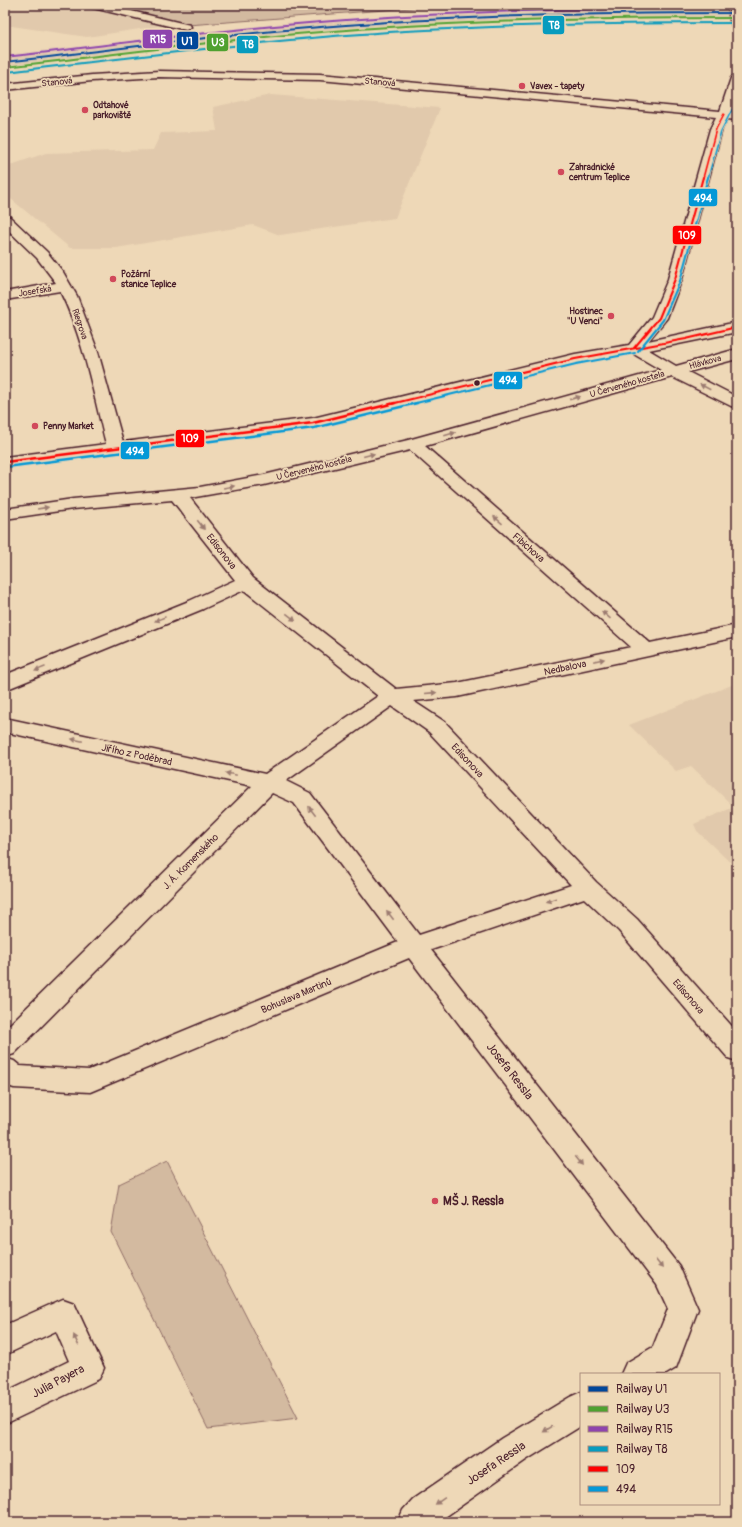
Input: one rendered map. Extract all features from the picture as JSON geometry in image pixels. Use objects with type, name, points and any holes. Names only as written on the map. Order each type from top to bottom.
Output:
[{"type":"street","points":[[93,5],[186,27]]},
{"type":"street","points":[[734,5],[734,18],[737,26]]},
{"type":"street","name":"Stanová","points":[[5,88],[98,78],[166,74],[250,74],[320,77],[445,87],[731,115]]},
{"type":"street","points":[[634,348],[659,318],[675,279],[716,130],[731,115],[737,78]]},
{"type":"street","name":"Riegrova","points":[[5,220],[17,229],[46,261],[65,286],[70,296],[88,346],[116,448]]},
{"type":"street","name":"Josefská","points":[[5,296],[65,286]]},
{"type":"street","points":[[5,462],[313,423],[575,359],[686,339],[737,328]]},
{"type":"street","name":"U Červeného kostela","points":[[634,348],[673,371]]},
{"type":"street","name":"Hlávkova","points":[[673,371],[737,354]]},
{"type":"street","points":[[673,371],[737,403]]},
{"type":"street","name":"U Červeného kostela","points":[[5,514],[73,504],[177,494],[244,485],[412,444],[673,371]]},
{"type":"street","name":"Fibichova","points":[[412,444],[646,650]]},
{"type":"street","name":"Edisonova","points":[[177,494],[246,582],[392,696],[437,727],[588,888],[628,925],[737,1050]]},
{"type":"street","points":[[5,683],[196,605],[246,582]]},
{"type":"street","name":"Nedbalova","points":[[392,696],[457,690],[737,631]]},
{"type":"street","name":"J. Á. Komenského","points":[[5,1046],[269,782],[392,696]]},
{"type":"street","name":"Jiřího z Poděbrad","points":[[5,725],[269,782]]},
{"type":"street","name":"Josefa Ressla","points":[[269,782],[302,798],[668,1276],[683,1309],[665,1357],[639,1373]]},
{"type":"street","name":"Bohuslava Martinů","points":[[5,1069],[14,1077],[90,1081],[414,946],[588,888]]},
{"type":"street","name":"Julia Payera","points":[[5,1340],[63,1313],[88,1368],[5,1408]]},
{"type":"street","name":"Josefa Ressla","points":[[415,1522],[425,1511],[508,1454],[580,1409]]},
{"type":"shaded area","points":[[5,5],[77,5],[166,25],[87,37],[5,25]]},
{"type":"shaded area","points":[[134,5],[451,5],[188,25],[121,10]]},
{"type":"shaded area","points":[[737,6],[737,17],[568,18],[405,26],[230,40],[5,67],[5,55],[285,23],[506,10]]},
{"type":"shaded area","points":[[271,95],[440,108],[395,218],[280,235],[253,225],[116,248],[70,248],[5,194],[5,167],[46,153],[153,150],[161,133],[217,131],[213,107]]},
{"type":"shaded area","points":[[737,683],[737,869],[697,831],[694,824],[734,807],[691,766],[676,771],[629,725]]},
{"type":"shaded area","points":[[167,1161],[298,1418],[208,1429],[111,1232],[119,1184]]},
{"type":"rail line","name":"R15","points":[[5,57],[218,32],[346,20],[542,10],[737,8]]},
{"type":"rail line","name":"U1","points":[[5,62],[218,37],[346,25],[542,15],[737,13]]},
{"type":"rail line","name":"U3","points":[[6,67],[219,42],[346,30],[542,20],[737,18]]},
{"type":"rail line","name":"T8","points":[[6,72],[219,47],[347,35],[542,25],[737,23]]},
{"type":"transit line","name":"494","points":[[638,351],[663,320],[680,281],[721,131],[734,106],[737,95]]},
{"type":"transit line","name":"109","points":[[634,348],[659,318],[675,279],[716,129],[724,114]]},
{"type":"transit line","name":"109","points":[[5,462],[313,423],[575,359],[686,339],[737,327]]},
{"type":"transit line","name":"494","points":[[6,467],[314,428],[576,364],[635,353]]},
{"type":"place","name":"Vavex - tapety","points":[[522,86]]},
{"type":"place","name":"Odtahové parkoviště","points":[[85,110]]},
{"type":"place","name":"Zahradnické centrum Teplice","points":[[561,172]]},
{"type":"place","name":"Požární stanice Teplice","points":[[113,279]]},
{"type":"place","name":"Hostinec \"U Venci\"","points":[[611,316]]},
{"type":"place","name":"Penny Market","points":[[35,426]]},
{"type":"place","name":"MŠ J. Ressla","points":[[435,1201]]}]
